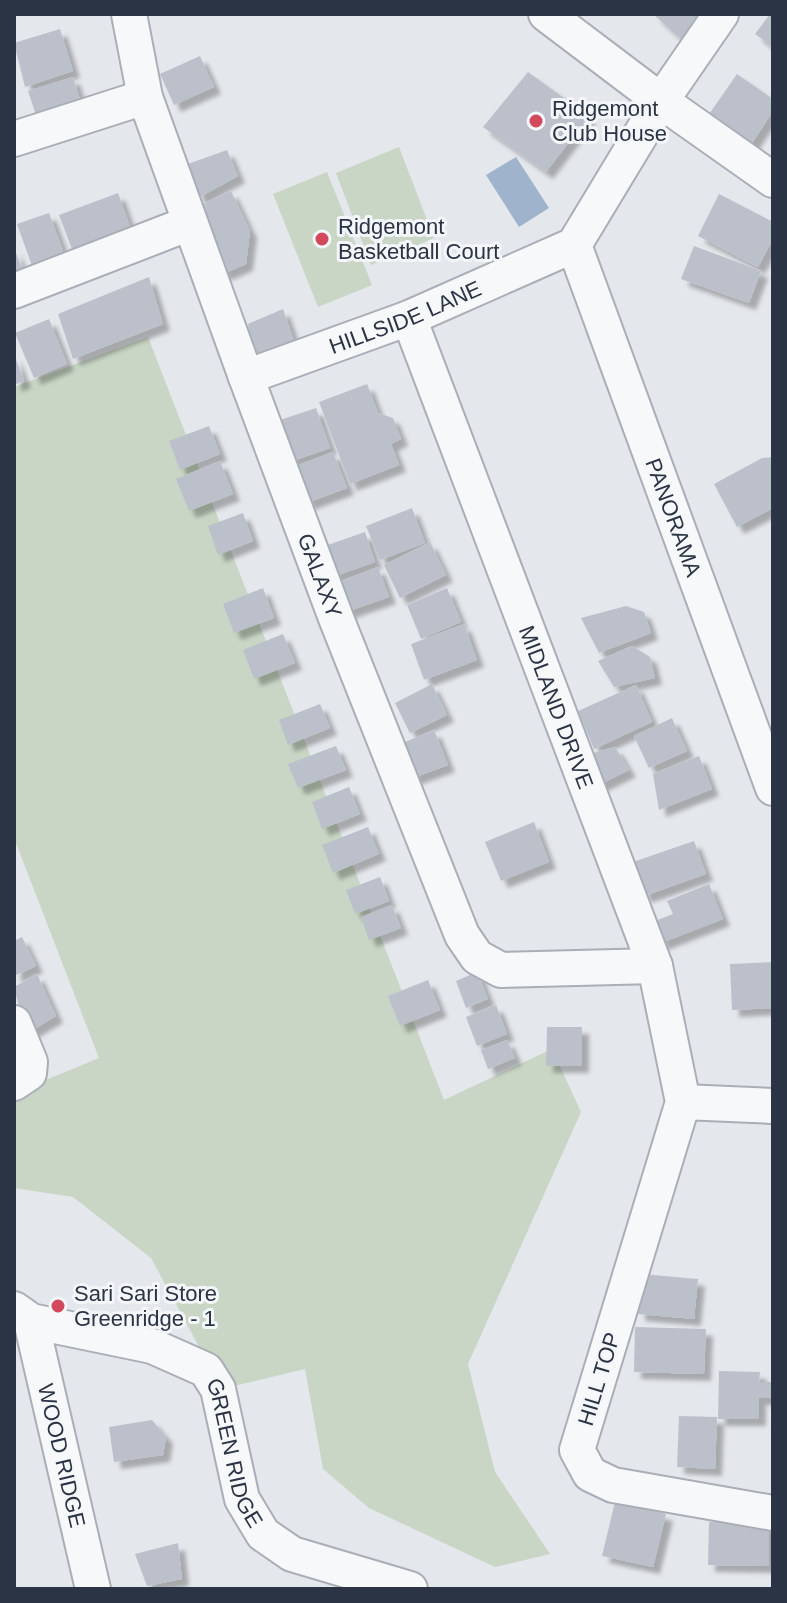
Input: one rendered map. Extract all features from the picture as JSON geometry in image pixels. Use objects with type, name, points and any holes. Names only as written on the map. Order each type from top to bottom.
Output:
[{"type":"street","name":"GALAXY","points":[[129,14],[145,97],[190,223],[336,618],[462,935],[477,957],[501,970],[655,966]]},
{"type":"street","points":[[546,14],[773,180]]},
{"type":"street","points":[[574,245],[661,101],[721,14]]},
{"type":"street","points":[[14,139],[145,97]]},
{"type":"street","points":[[14,291],[190,223]]},
{"type":"street","name":"HILLSIDE LANE","points":[[246,377],[409,318],[574,245]]},
{"type":"street","name":"PANORAMA","points":[[574,245],[773,788]]},
{"type":"street","name":"MIDLAND DRIVE","points":[[409,318],[655,966],[683,1102]]},
{"type":"street","points":[[14,1023],[22,1072]]},
{"type":"street","points":[[683,1102],[773,1106]]},
{"type":"street","name":"HILL TOP","points":[[683,1102],[577,1450],[590,1474],[613,1485],[773,1513]]},
{"type":"street","name":"WOOD RIDGE","points":[[22,1315],[93,1589]]},
{"type":"street","name":"GREEN RIDGE","points":[[22,1315],[152,1346],[206,1370],[218,1389],[242,1499],[263,1534],[292,1554],[410,1589]]},
{"type":"green space","points":[[399,147],[434,238],[371,265],[336,173]]},
{"type":"green space","name":"Ridgemont Basketball Court","points":[[327,172],[372,285],[318,307],[273,194]]},
{"type":"green space","points":[[148,337],[444,1100],[552,1049],[581,1112],[468,1364],[495,1472],[550,1554],[495,1567],[369,1508],[323,1469],[305,1369],[222,1389],[151,1258],[73,1197],[14,1188],[14,1093],[99,1058],[14,838],[14,387]]},
{"type":"water","points":[[516,157],[549,208],[519,227],[486,175]]},
{"type":"building","points":[[653,14],[702,14],[683,41]]},
{"type":"building","points":[[773,14],[773,47],[755,34]]},
{"type":"building","points":[[60,29],[73,71],[25,87],[14,43]]},
{"type":"building","points":[[200,56],[214,87],[174,105],[160,74]]},
{"type":"building","name":"Ridgemont Club House","points":[[528,72],[589,116],[546,172],[483,127]]},
{"type":"building","points":[[737,74],[773,99],[773,111],[748,149],[705,120]]},
{"type":"building","points":[[73,77],[84,113],[40,127],[28,91]]},
{"type":"building","points":[[227,150],[238,176],[198,198],[188,164]]},
{"type":"building","points":[[231,191],[250,231],[246,264],[223,274],[193,209]]},
{"type":"building","points":[[118,193],[133,235],[75,257],[59,215]]},
{"type":"building","points":[[719,194],[773,222],[773,239],[758,267],[698,236]]},
{"type":"building","points":[[49,213],[67,262],[35,274],[17,224]]},
{"type":"building","points":[[694,246],[761,271],[749,303],[681,279]]},
{"type":"building","points":[[14,248],[25,276],[14,280]]},
{"type":"building","points":[[149,277],[163,324],[73,359],[58,314]]},
{"type":"building","points":[[283,309],[296,347],[253,363],[248,324]]},
{"type":"building","points":[[49,319],[67,364],[34,378],[15,333]]},
{"type":"building","points":[[14,354],[24,381],[14,385]]},
{"type":"building","points":[[367,384],[378,413],[393,418],[401,439],[391,444],[399,465],[350,484],[319,402]]},
{"type":"building","points":[[316,408],[330,448],[290,462],[277,421]]},
{"type":"building","points":[[209,426],[220,454],[180,470],[169,441]]},
{"type":"building","points":[[333,452],[347,488],[307,503],[293,467]]},
{"type":"building","points":[[773,457],[773,508],[737,527],[714,484],[762,458]]},
{"type":"building","points":[[220,461],[233,494],[189,511],[176,479]]},
{"type":"building","points":[[412,508],[425,543],[380,560],[366,526]]},
{"type":"building","points":[[243,513],[253,541],[218,555],[208,526]]},
{"type":"building","points":[[365,532],[375,562],[333,577],[322,547]]},
{"type":"building","points":[[430,542],[446,575],[400,598],[384,565]]},
{"type":"building","points":[[378,567],[389,597],[346,612],[336,583]]},
{"type":"building","points":[[263,588],[274,618],[234,633],[223,604]]},
{"type":"building","points":[[447,588],[461,622],[421,639],[407,605]]},
{"type":"building","points":[[626,606],[644,612],[651,633],[599,653],[581,618]]},
{"type":"building","points":[[464,624],[477,660],[424,680],[411,644]]},
{"type":"building","points":[[283,634],[295,663],[254,679],[243,650]]},
{"type":"building","points":[[632,646],[650,657],[655,678],[614,687],[598,661]]},
{"type":"building","points":[[432,684],[447,715],[410,733],[395,703]]},
{"type":"building","points":[[636,685],[652,722],[594,749],[578,711]]},
{"type":"building","points":[[320,704],[330,728],[288,745],[279,720]]},
{"type":"building","points":[[672,718],[687,751],[649,768],[634,736]]},
{"type":"building","points":[[434,730],[448,765],[413,778],[400,744]]},
{"type":"building","points":[[336,746],[346,770],[298,788],[288,764]]},
{"type":"building","points":[[615,747],[629,770],[597,786],[586,755]]},
{"type":"building","points":[[699,756],[712,789],[659,810],[653,774]]},
{"type":"building","points":[[349,787],[360,814],[322,829],[312,802]]},
{"type":"building","points":[[534,822],[549,862],[501,881],[485,842]]},
{"type":"building","points":[[368,827],[379,854],[333,873],[322,845]]},
{"type":"building","points":[[694,841],[706,874],[644,896],[633,862]]},
{"type":"building","points":[[380,877],[389,901],[355,914],[346,890]]},
{"type":"building","points":[[709,884],[723,919],[661,943],[652,922],[673,914],[667,901]]},
{"type":"building","points":[[392,905],[401,928],[369,940],[361,917]]},
{"type":"building","points":[[22,937],[36,966],[14,976],[14,941]]},
{"type":"building","points":[[773,962],[773,1008],[732,1010],[730,964]]},
{"type":"building","points":[[477,972],[488,999],[466,1008],[456,981]]},
{"type":"building","points":[[37,974],[56,1016],[26,1034],[14,987]]},
{"type":"building","points":[[428,980],[440,1010],[400,1026],[388,996]]},
{"type":"building","points":[[496,1005],[507,1034],[477,1046],[466,1017]]},
{"type":"building","points":[[547,1027],[582,1027],[582,1066],[546,1066]]},
{"type":"building","points":[[507,1040],[515,1058],[488,1069],[481,1050]]},
{"type":"building","points":[[642,1274],[698,1279],[694,1319],[638,1314]]},
{"type":"building","points":[[635,1327],[706,1329],[704,1374],[634,1372]]},
{"type":"building","points":[[719,1371],[760,1372],[759,1382],[773,1382],[773,1398],[759,1398],[759,1419],[718,1419]]},
{"type":"building","points":[[679,1416],[717,1417],[715,1469],[677,1467]]},
{"type":"building","points":[[152,1420],[166,1437],[163,1455],[114,1462],[109,1427]]},
{"type":"building","points":[[615,1502],[666,1514],[653,1567],[602,1556]]},
{"type":"building","points":[[709,1522],[769,1523],[769,1566],[708,1565]]},
{"type":"building","points":[[178,1543],[182,1579],[147,1586],[135,1554]]},
{"type":"place","name":"Ridgemont Club House","points":[[536,121]]},
{"type":"place","name":"Ridgemont Basketball Court","points":[[322,239]]},
{"type":"place","name":"Sari Sari Store Greenridge - 1","points":[[58,1306]]}]
